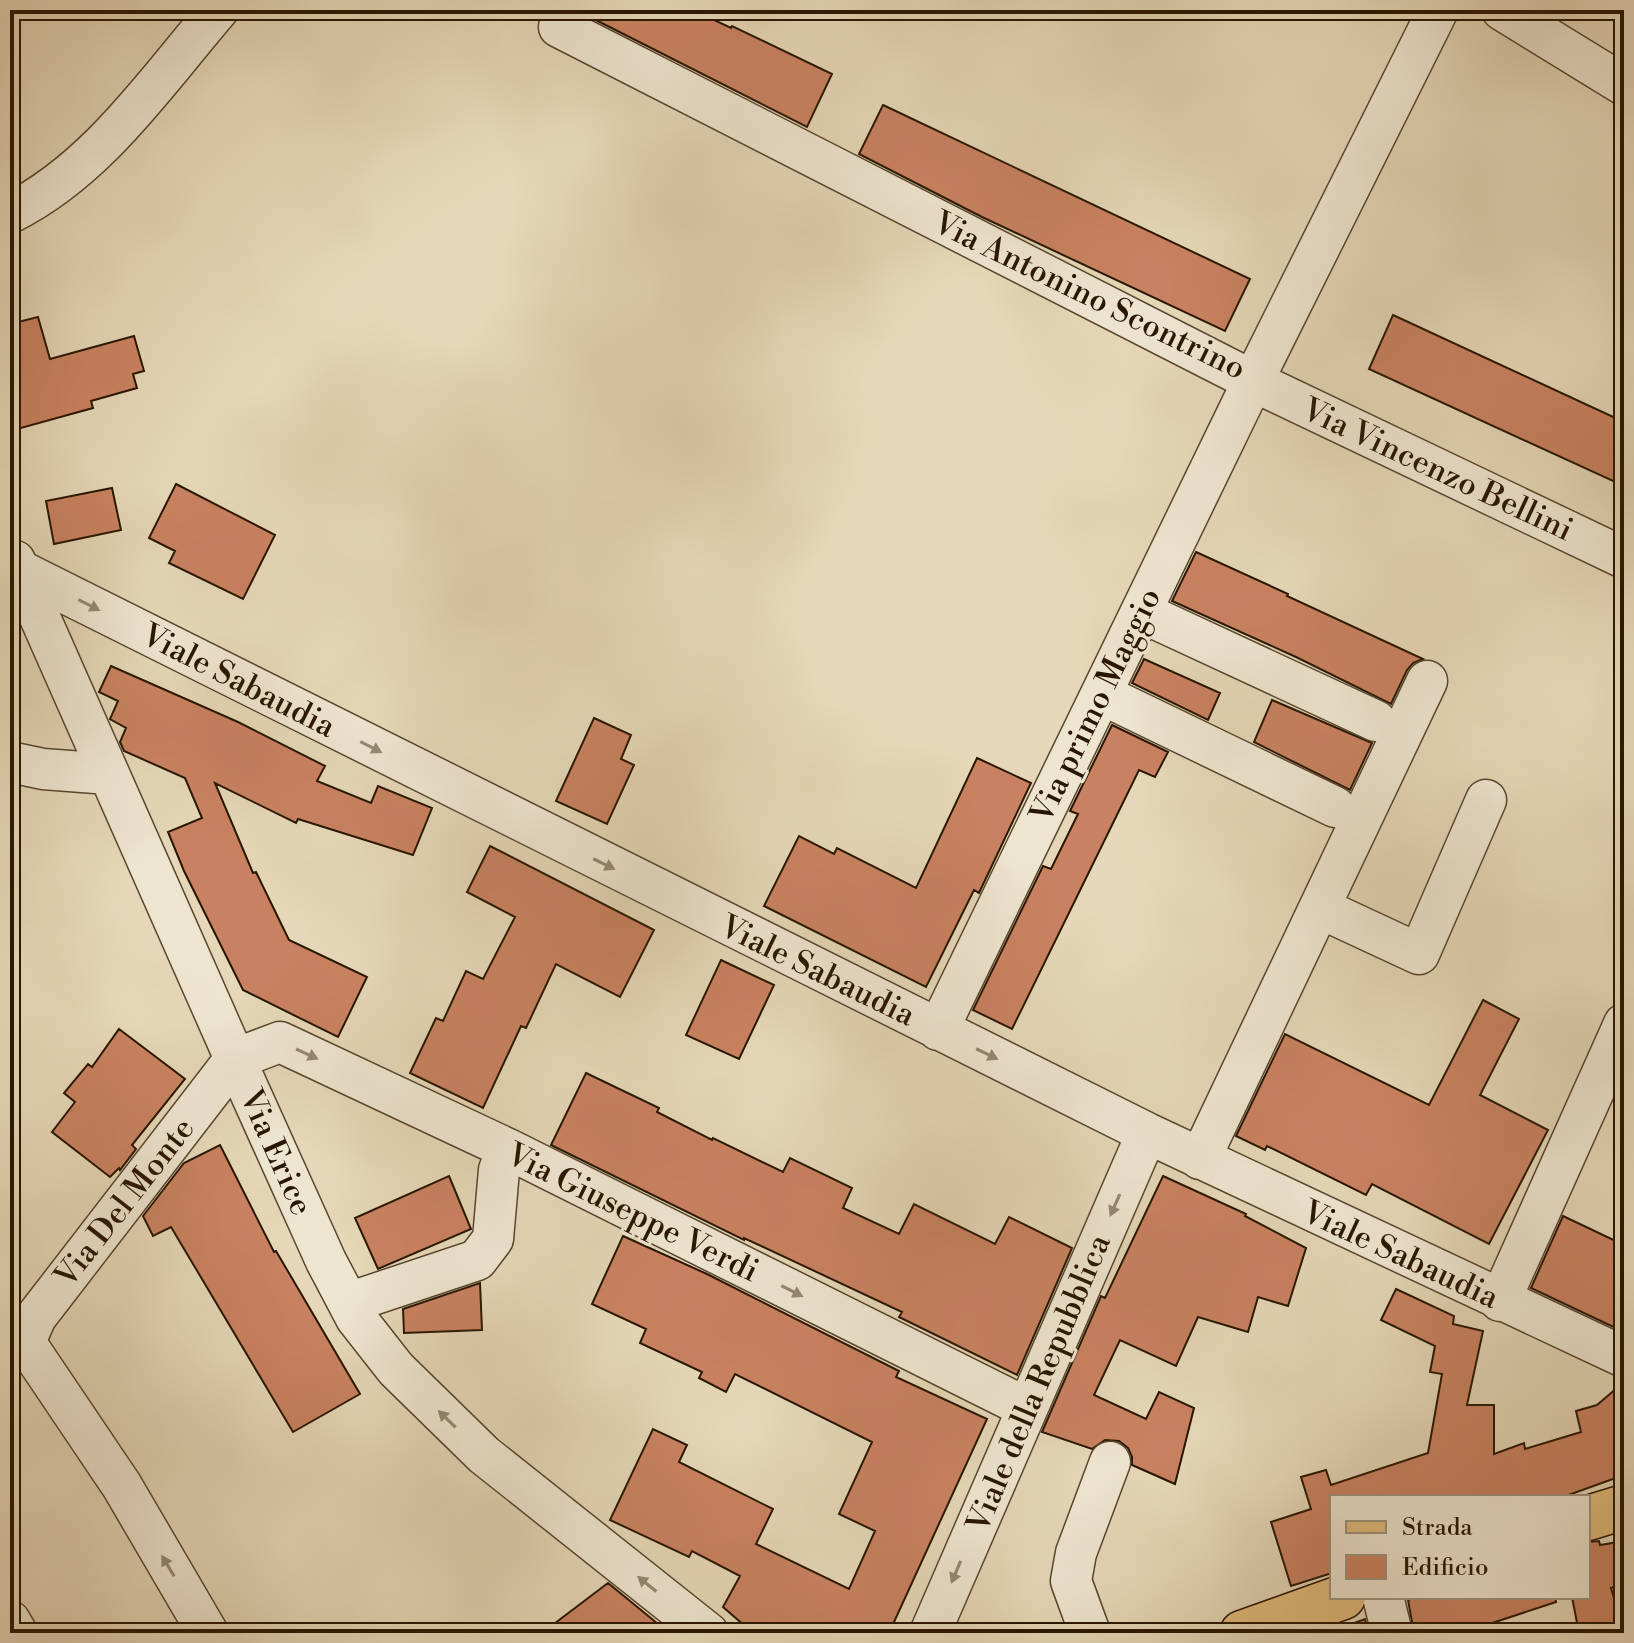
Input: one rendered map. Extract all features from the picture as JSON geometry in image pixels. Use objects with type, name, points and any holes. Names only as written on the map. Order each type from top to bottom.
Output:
[{"type":"main road","points":[[1590,1517],[1624,1507]]},
{"type":"main road","points":[[1242,1633],[1337,1599]]},
{"type":"street","points":[[10,213],[40,198],[101,147],[218,10]]},
{"type":"street","name":"Via Antonino Scontrino","points":[[559,27],[1253,381],[1438,10]]},
{"type":"street","points":[[1502,10],[1624,85]]},
{"type":"street","name":"Via Vincenzo Bellini","points":[[1253,381],[1624,558]]},
{"type":"street","name":"Via primo Maggio","points":[[938,1030],[1253,381]]},
{"type":"street","name":"Via Erice","points":[[15,560],[235,1059],[326,1261],[356,1318],[396,1369],[484,1455],[708,1633]]},
{"type":"street","name":"Viale Sabaudia","points":[[15,560],[938,1030],[1200,1159],[1624,1357]]},
{"type":"street","points":[[1141,612],[1376,721]]},
{"type":"street","points":[[1200,1159],[1427,681]]},
{"type":"street","points":[[1101,694],[1335,807]]},
{"type":"street","points":[[10,762],[43,769],[109,774]]},
{"type":"street","points":[[1320,908],[1419,954],[1486,800]]},
{"type":"street","points":[[1500,1301],[1624,1024]]},
{"type":"street","name":"Via Giuseppe Verdi","points":[[235,1059],[280,1042],[508,1149],[1027,1408]]},
{"type":"street","name":"Via Del Monte","points":[[208,1633],[122,1486],[25,1342],[36,1317],[235,1059]]},
{"type":"street","name":"Viale della Repubblica","points":[[930,1633],[1147,1133]]},
{"type":"street","points":[[348,1303],[477,1260],[493,1239],[499,1170],[508,1149]]},
{"type":"street","points":[[1090,1633],[1071,1581],[1076,1553],[1110,1462]]},
{"type":"street","points":[[1384,1599],[1392,1633]]},
{"type":"street","points":[[10,1621],[17,1633]]},
{"type":"building","points":[[576,10],[693,10],[832,74],[807,127]]},
{"type":"building","points":[[883,105],[1250,279],[1225,331],[982,217],[859,154]]},
{"type":"building","points":[[1393,315],[1624,422],[1624,486],[1369,369]]},
{"type":"building","points":[[38,317],[50,359],[134,336],[144,371],[133,374],[137,388],[91,401],[93,408],[10,431],[10,324]]},
{"type":"building","points":[[176,484],[275,535],[243,599],[169,563],[175,551],[149,538]]},
{"type":"building","points":[[112,488],[121,530],[54,544],[46,501]]},
{"type":"building","points":[[1196,552],[1423,659],[1407,670],[1391,704],[1172,601]]},
{"type":"building","points":[[1144,659],[1220,693],[1208,720],[1132,683]]},
{"type":"building","points":[[111,666],[238,722],[325,766],[317,781],[371,803],[378,786],[432,808],[413,855],[298,819],[296,823],[215,783],[253,873],[256,872],[289,940],[367,977],[338,1037],[243,990],[168,832],[202,818],[185,778],[124,751],[120,742],[126,728],[110,719],[118,701],[99,692]]},
{"type":"building","points":[[1272,700],[1372,743],[1350,790],[1254,742]]},
{"type":"building","points":[[594,718],[631,735],[621,759],[634,765],[607,824],[556,801]]},
{"type":"building","points":[[1112,725],[1168,752],[1155,777],[1139,770],[1012,1029],[973,1010],[1043,866],[1051,869],[1078,814],[1070,811]]},
{"type":"building","points":[[977,758],[1031,783],[979,893],[974,890],[926,987],[764,906],[799,836],[834,854],[837,848],[916,888]]},
{"type":"building","points":[[490,846],[654,930],[620,997],[556,964],[526,1028],[521,1026],[483,1108],[410,1073],[436,1018],[443,1021],[466,971],[483,979],[515,917],[467,892]]},
{"type":"building","points":[[721,960],[774,985],[739,1059],[686,1035]]},
{"type":"building","points":[[1483,1000],[1519,1019],[1480,1095],[1548,1130],[1489,1244],[1372,1184],[1366,1195],[1267,1146],[1265,1150],[1236,1136],[1285,1034],[1429,1105]]},
{"type":"building","points":[[119,1029],[185,1079],[132,1145],[136,1149],[120,1170],[110,1177],[52,1132],[75,1102],[64,1093],[88,1064],[92,1067]]},
{"type":"building","points":[[586,1073],[659,1108],[657,1112],[712,1140],[783,1172],[790,1158],[852,1188],[843,1208],[899,1234],[914,1204],[995,1244],[1009,1217],[1072,1248],[1017,1375],[899,1317],[902,1312],[744,1240],[551,1145]]},
{"type":"building","points":[[220,1145],[274,1252],[360,1394],[293,1432],[171,1227],[153,1236],[143,1216],[184,1163]]},
{"type":"building","points":[[449,1176],[471,1229],[378,1269],[355,1218]]},
{"type":"building","points":[[1163,1176],[1246,1214],[1306,1248],[1288,1306],[1258,1297],[1248,1332],[1198,1317],[1176,1366],[1120,1340],[1094,1395],[1146,1419],[1159,1392],[1194,1408],[1175,1484],[1132,1465],[1128,1448],[1119,1441],[1105,1440],[1092,1449],[1042,1432],[1101,1296],[1105,1298]]},
{"type":"building","points":[[1563,1216],[1622,1244],[1614,1261],[1624,1266],[1624,1332],[1531,1288]]},
{"type":"building","points":[[623,1236],[707,1274],[899,1371],[896,1377],[987,1419],[889,1633],[753,1633],[723,1607],[740,1576],[692,1551],[689,1557],[610,1520],[653,1429],[687,1445],[679,1462],[773,1509],[756,1544],[849,1589],[875,1531],[839,1514],[872,1442],[735,1374],[726,1392],[699,1378],[702,1372],[640,1343],[646,1329],[592,1304]]},
{"type":"building","points":[[480,1283],[482,1330],[404,1333],[403,1309]]},
{"type":"building","points":[[1396,1289],[1454,1316],[1453,1324],[1483,1331],[1467,1405],[1494,1405],[1494,1454],[1524,1443],[1525,1449],[1581,1432],[1576,1411],[1597,1405],[1624,1382],[1624,1475],[1569,1495],[1330,1495],[1330,1574],[1291,1586],[1271,1522],[1311,1509],[1301,1477],[1326,1470],[1331,1485],[1428,1453],[1442,1374],[1430,1372],[1435,1346],[1381,1320]]},
{"type":"building","points":[[1599,1541],[1600,1545],[1624,1541],[1624,1584],[1611,1588],[1624,1633],[1579,1633],[1572,1599],[1590,1599],[1590,1542]]},
{"type":"building","points":[[608,1583],[669,1633],[542,1633]]},
{"type":"building","points":[[1555,1599],[1556,1602],[1462,1633],[1414,1633],[1408,1600]]},
{"type":"building","points":[[1365,1619],[1368,1633],[1335,1633],[1335,1630]]}]
